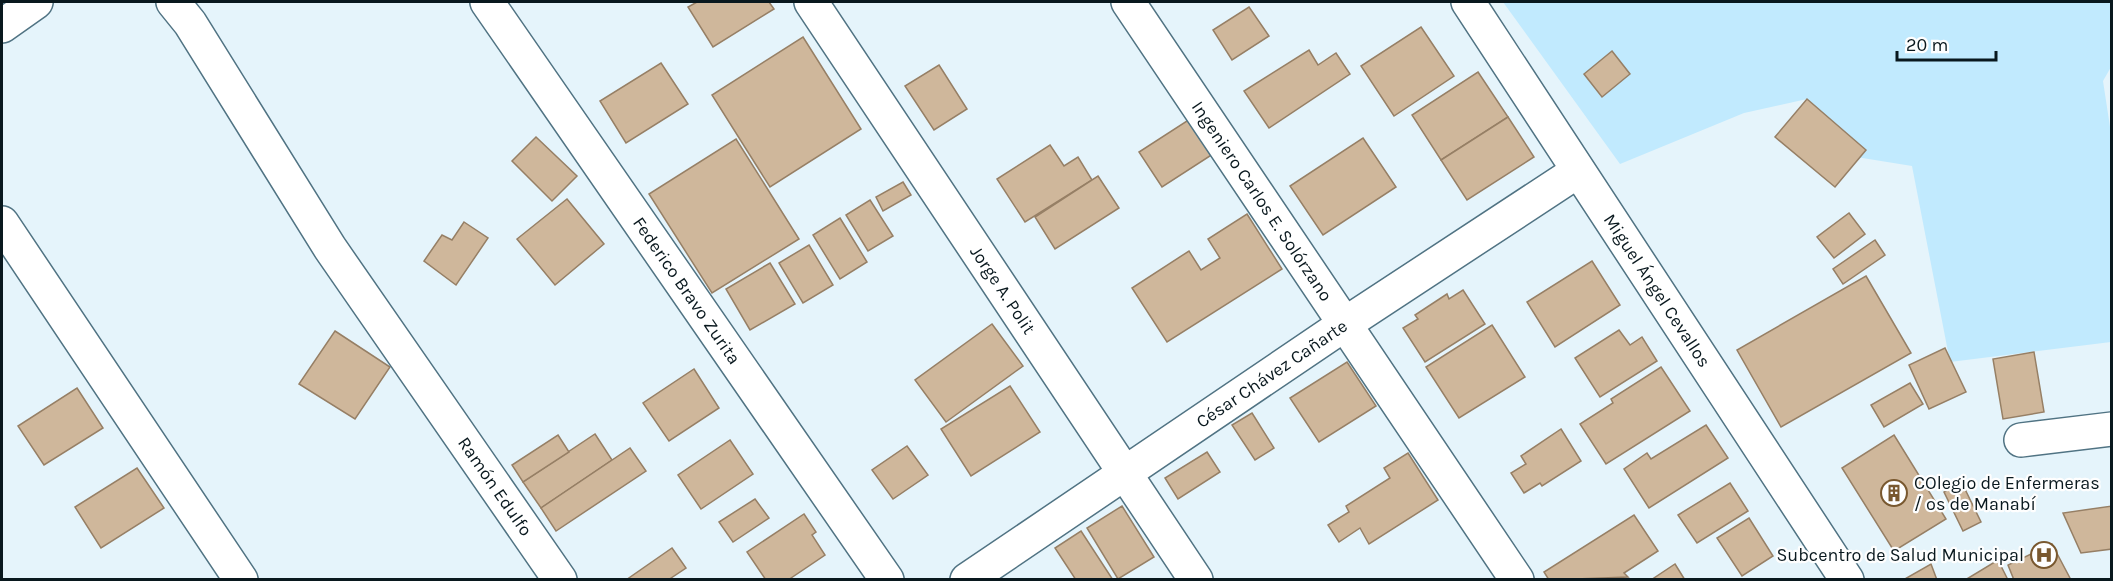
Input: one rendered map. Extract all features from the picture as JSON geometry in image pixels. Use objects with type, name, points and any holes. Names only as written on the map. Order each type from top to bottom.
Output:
[{"type":"street","points":[[2,26],[36,2]]},
{"type":"street","name":"Ramón Edulfo","points":[[173,2],[190,23],[330,248],[433,392],[560,579]]},
{"type":"street","name":"Federico Bravo Zurita","points":[[487,2],[887,579]]},
{"type":"street","name":"Jorge A. Polit","points":[[811,2],[1196,579]]},
{"type":"street","name":"Ingeniero Carlos E. Solórzano","points":[[1128,2],[1517,579]]},
{"type":"street","name":"Miguel Ángel Cevallos","points":[[1468,2],[1847,579]]},
{"type":"street","name":"César Chávez Cañarte","points":[[967,579],[1345,324],[1578,171]]},
{"type":"street","points":[[2,223],[241,579]]},
{"type":"street","points":[[2021,440],[2112,429]]},
{"type":"shaded area","points":[[1503,2],[2111,2],[2111,67],[2103,81],[2112,140],[2111,342],[1950,362],[1912,166],[1850,156],[1807,99],[1744,113],[1620,164]]},
{"type":"building","points":[[697,2],[769,2],[774,9],[713,47],[688,7]]},
{"type":"building","points":[[1249,7],[1269,36],[1232,60],[1213,30]]},
{"type":"building","points":[[1421,27],[1454,76],[1394,116],[1361,66]]},
{"type":"building","points":[[803,37],[861,129],[770,187],[712,95]]},
{"type":"building","points":[[1309,50],[1318,65],[1336,53],[1350,74],[1269,128],[1244,91]]},
{"type":"building","points":[[1612,51],[1630,74],[1602,97],[1584,74]]},
{"type":"building","points":[[661,63],[688,104],[626,143],[600,101]]},
{"type":"building","points":[[939,65],[967,109],[934,130],[905,86]]},
{"type":"building","points":[[1478,72],[1508,117],[1441,160],[1412,115]]},
{"type":"building","points":[[1807,99],[1866,150],[1835,187],[1775,137]]},
{"type":"building","points":[[1508,117],[1534,157],[1467,200],[1441,160]]},
{"type":"building","points":[[1190,119],[1213,154],[1162,187],[1139,152]]},
{"type":"building","points":[[536,137],[577,176],[552,201],[512,161]]},
{"type":"building","points":[[1363,138],[1396,187],[1323,235],[1290,186]]},
{"type":"building","points":[[736,139],[799,239],[712,293],[649,194]]},
{"type":"building","points":[[1050,145],[1064,166],[1078,157],[1092,180],[1025,222],[997,179]]},
{"type":"building","points":[[1098,176],[1119,208],[1055,249],[1035,217]]},
{"type":"building","points":[[903,182],[911,195],[883,211],[876,197]]},
{"type":"building","points":[[567,199],[604,244],[555,285],[517,239]]},
{"type":"building","points":[[870,200],[893,236],[868,251],[846,215]]},
{"type":"building","points":[[1849,213],[1865,234],[1834,258],[1817,237]]},
{"type":"building","points":[[1247,214],[1282,269],[1167,342],[1132,288],[1189,251],[1201,270],[1220,258],[1208,239]]},
{"type":"building","points":[[840,218],[867,262],[840,279],[813,235]]},
{"type":"building","points":[[464,222],[488,238],[456,285],[424,261],[442,235],[452,240]]},
{"type":"building","points":[[1875,240],[1885,255],[1843,284],[1833,269]]},
{"type":"building","points":[[809,245],[833,285],[803,303],[779,263]]},
{"type":"building","points":[[1592,261],[1620,305],[1555,347],[1527,302]]},
{"type":"building","points":[[770,263],[795,304],[750,330],[726,289]]},
{"type":"building","points":[[1866,276],[1911,353],[1781,427],[1737,350]]},
{"type":"building","points":[[1463,290],[1485,324],[1425,362],[1403,328],[1418,319],[1415,315],[1447,294],[1449,299]]},
{"type":"building","points":[[992,324],[1023,366],[946,422],[915,380]]},
{"type":"building","points":[[1492,325],[1525,377],[1459,418],[1426,367]]},
{"type":"building","points":[[1619,330],[1630,345],[1642,337],[1657,361],[1600,397],[1575,358]]},
{"type":"building","points":[[335,331],[390,367],[355,419],[299,384]]},
{"type":"building","points":[[1945,348],[1966,392],[1929,409],[1909,365]]},
{"type":"building","points":[[2034,352],[2044,412],[2003,419],[1993,359]]},
{"type":"building","points":[[1347,362],[1376,406],[1319,442],[1290,398]]},
{"type":"building","points":[[1661,367],[1690,411],[1606,464],[1580,424],[1613,403],[1611,399]]},
{"type":"building","points":[[694,369],[719,408],[669,441],[643,403]]},
{"type":"building","points":[[1910,383],[1923,404],[1884,427],[1871,405]]},
{"type":"building","points":[[1010,386],[1040,432],[971,476],[941,429]]},
{"type":"building","points":[[77,388],[103,428],[44,465],[18,426]]},
{"type":"building","points":[[1252,413],[1274,448],[1255,460],[1232,425]]},
{"type":"building","points":[[1706,425],[1728,458],[1649,508],[1624,469],[1647,453],[1651,459]]},
{"type":"building","points":[[1561,429],[1581,461],[1542,486],[1540,483],[1524,493],[1511,473],[1526,464],[1521,456]]},
{"type":"building","points":[[595,434],[612,460],[541,508],[523,482]]},
{"type":"building","points":[[558,435],[569,452],[523,482],[512,465]]},
{"type":"building","name":"COlegio de Enfermeras / os de Manabí","points":[[1894,435],[1946,519],[1894,551],[1842,468]]},
{"type":"building","points":[[730,440],[753,474],[701,509],[678,475]]},
{"type":"building","points":[[907,446],[928,475],[893,499],[872,470]]},
{"type":"building","points":[[630,448],[646,471],[556,531],[541,508]]},
{"type":"building","points":[[1207,452],[1220,472],[1178,499],[1165,478]]},
{"type":"building","points":[[1408,453],[1438,500],[1369,544],[1360,528],[1339,542],[1328,525],[1349,512],[1346,506],[1390,478],[1384,468]]},
{"type":"building","points":[[137,468],[164,508],[101,548],[75,507]]},
{"type":"building","points":[[1730,483],[1748,511],[1697,543],[1678,515]]},
{"type":"building","points":[[1962,483],[1981,522],[1963,531],[1944,492]]},
{"type":"building","points":[[755,499],[769,518],[733,542],[719,522]]},
{"type":"building","points":[[1122,506],[1154,557],[1118,579],[1087,528]]},
{"type":"building","points":[[2112,506],[2112,549],[2081,553],[2063,513]]},
{"type":"building","points":[[804,514],[816,532],[812,535],[825,555],[788,580],[766,580],[747,552]]},
{"type":"building","points":[[1634,515],[1658,551],[1624,573],[1628,577],[1549,580],[1544,572]]},
{"type":"building","points":[[1749,518],[1773,556],[1742,576],[1717,538]]},
{"type":"building","points":[[1081,531],[1113,580],[1076,580],[1055,548]]},
{"type":"building","name":"Subcentro de Salud Municipal","points":[[2052,544],[2071,580],[2014,580],[2008,565]]},
{"type":"building","points":[[672,548],[686,568],[668,580],[626,580]]},
{"type":"building","points":[[1998,560],[2008,580],[1965,580]]},
{"type":"building","points":[[1675,564],[1685,580],[1651,580]]},
{"type":"building","points":[[1931,564],[1937,580],[1903,580]]},
{"type":"place","name":"COlegio de Enfermeras / os de Manabí","points":[[1894,493]]},
{"type":"place","name":"Subcentro de Salud Municipal","points":[[2044,555]]}]
